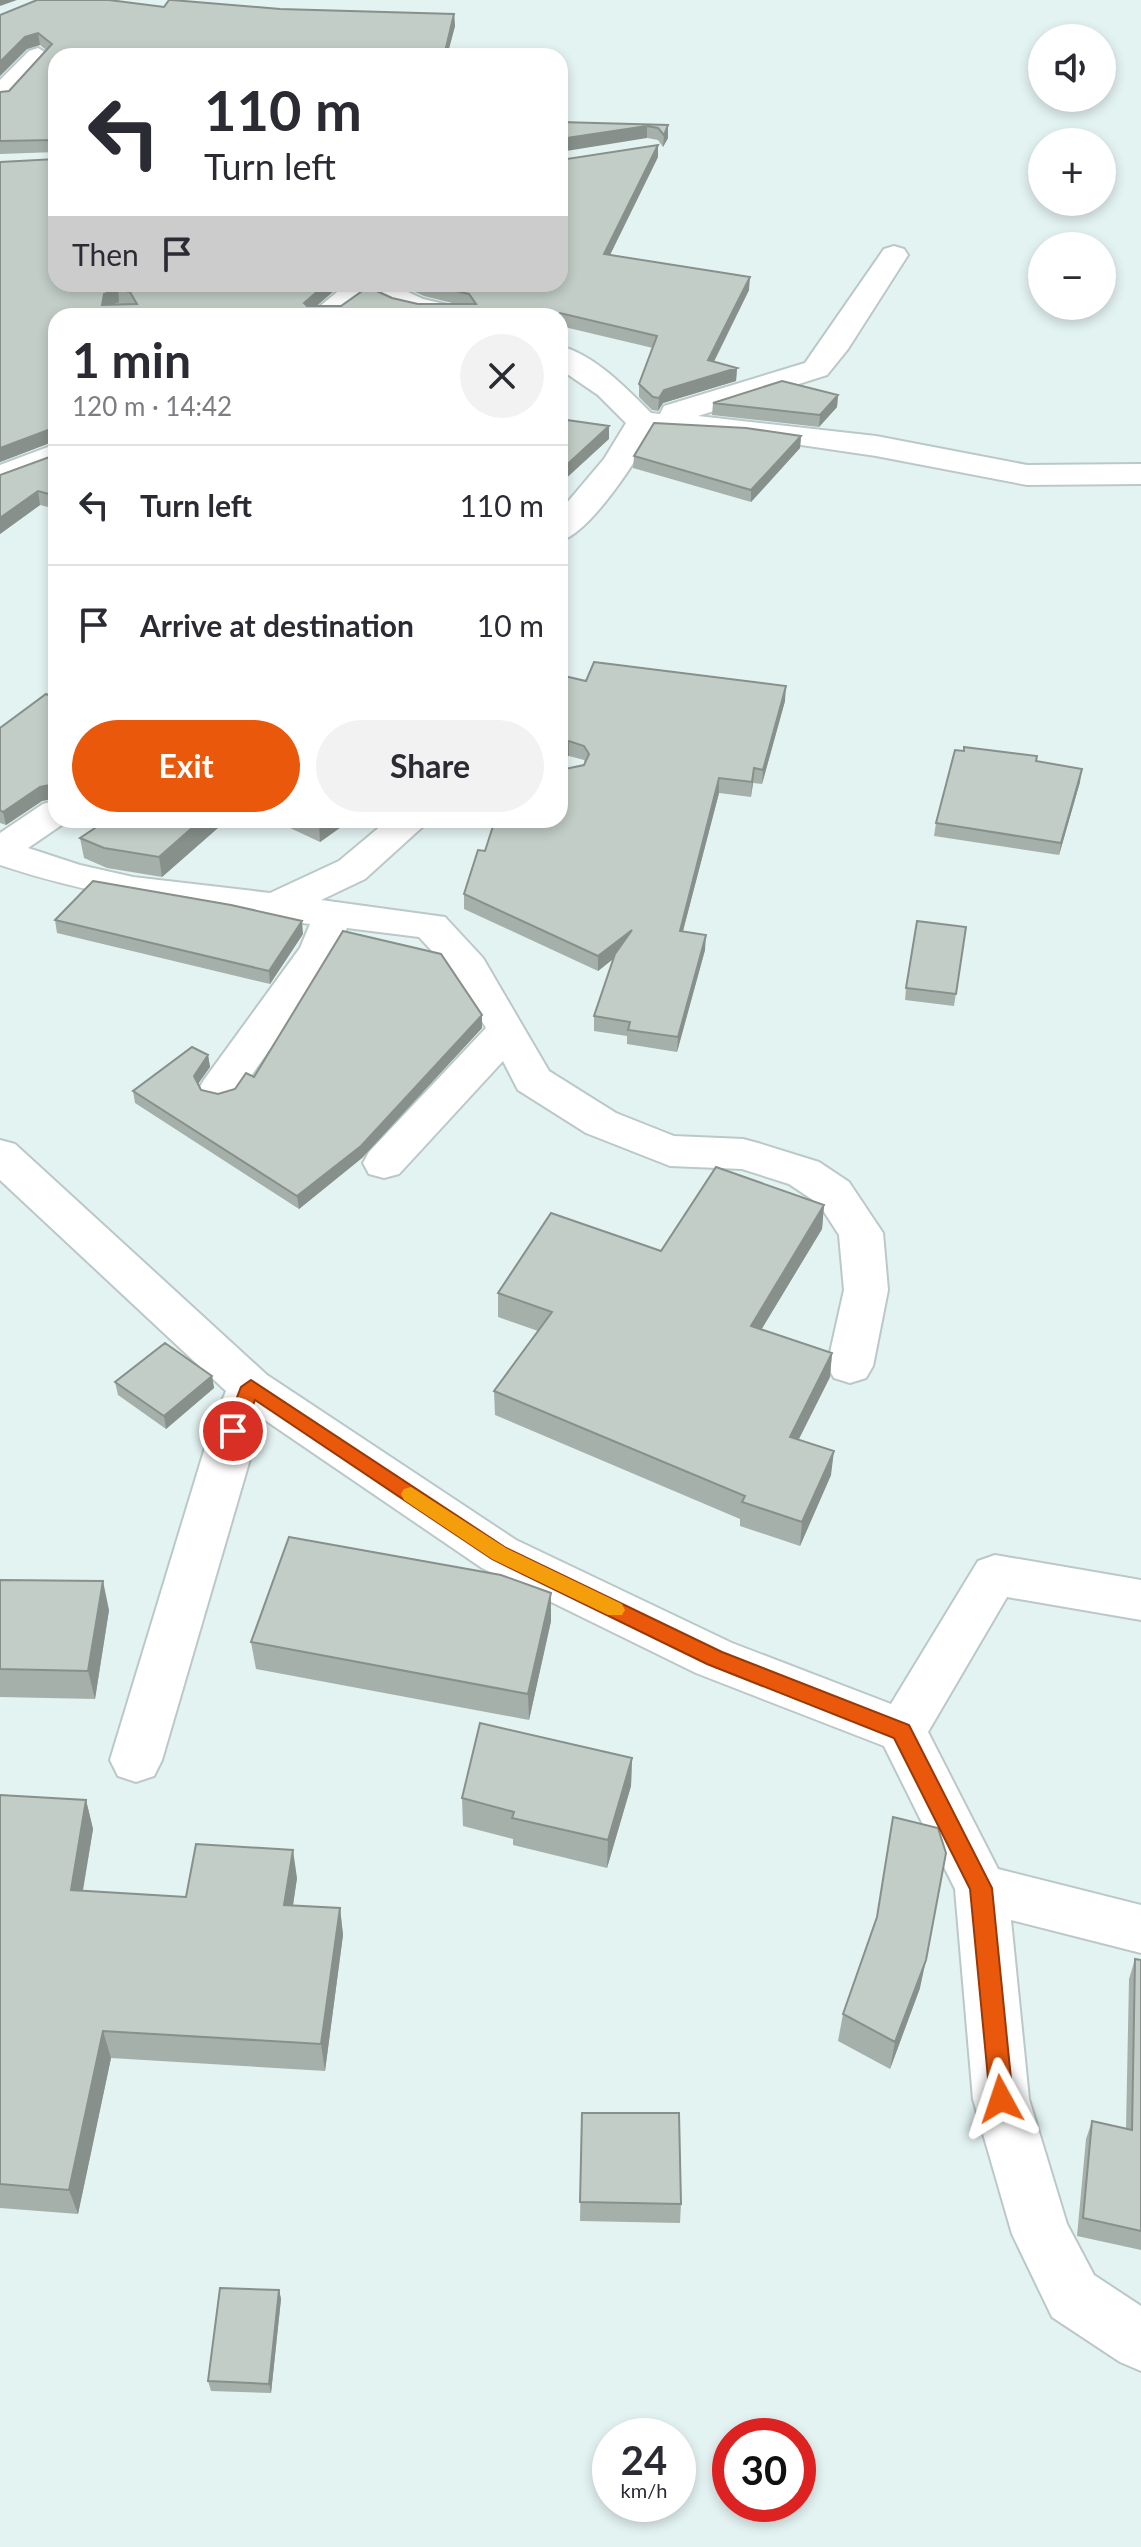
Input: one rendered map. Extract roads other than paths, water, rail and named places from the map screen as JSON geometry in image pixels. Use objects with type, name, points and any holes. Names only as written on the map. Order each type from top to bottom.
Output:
[{"type":"street","points":[[0,95],[38,56]]},
{"type":"street","points":[[568,522],[600,486],[642,422],[816,369],[833,349],[894,255]]},
{"type":"street","points":[[334,308],[355,292]]},
{"type":"street","points":[[381,292],[428,308]]},
{"type":"street","points":[[568,360],[609,388],[642,422],[746,428],[1027,475],[1141,474]]},
{"type":"street","points":[[0,476],[48,457]]},
{"type":"street","points":[[0,851],[48,818]]},
{"type":"street","points":[[273,907],[352,870],[402,828]]},
{"type":"street","points":[[0,851],[73,876],[133,889],[431,926],[469,967],[508,1030],[533,1080],[601,1123],[670,1151],[743,1154],[804,1173],[834,1193],[861,1233],[866,1290],[850,1366]]},
{"type":"street","points":[[219,1090],[319,951],[332,915]]},
{"type":"street","points":[[384,1163],[508,1030]]},
{"type":"street","points":[[0,1155],[251,1387],[499,1554],[714,1658],[902,1731],[981,1888],[1001,2099],[1041,2234],[1073,2296],[1141,2341]]},
{"type":"street","points":[[136,1760],[233,1431],[251,1387]]},
{"type":"street","points":[[902,1731],[995,1575],[1141,1600]]},
{"type":"street","points":[[981,1888],[1141,1929]]}]
